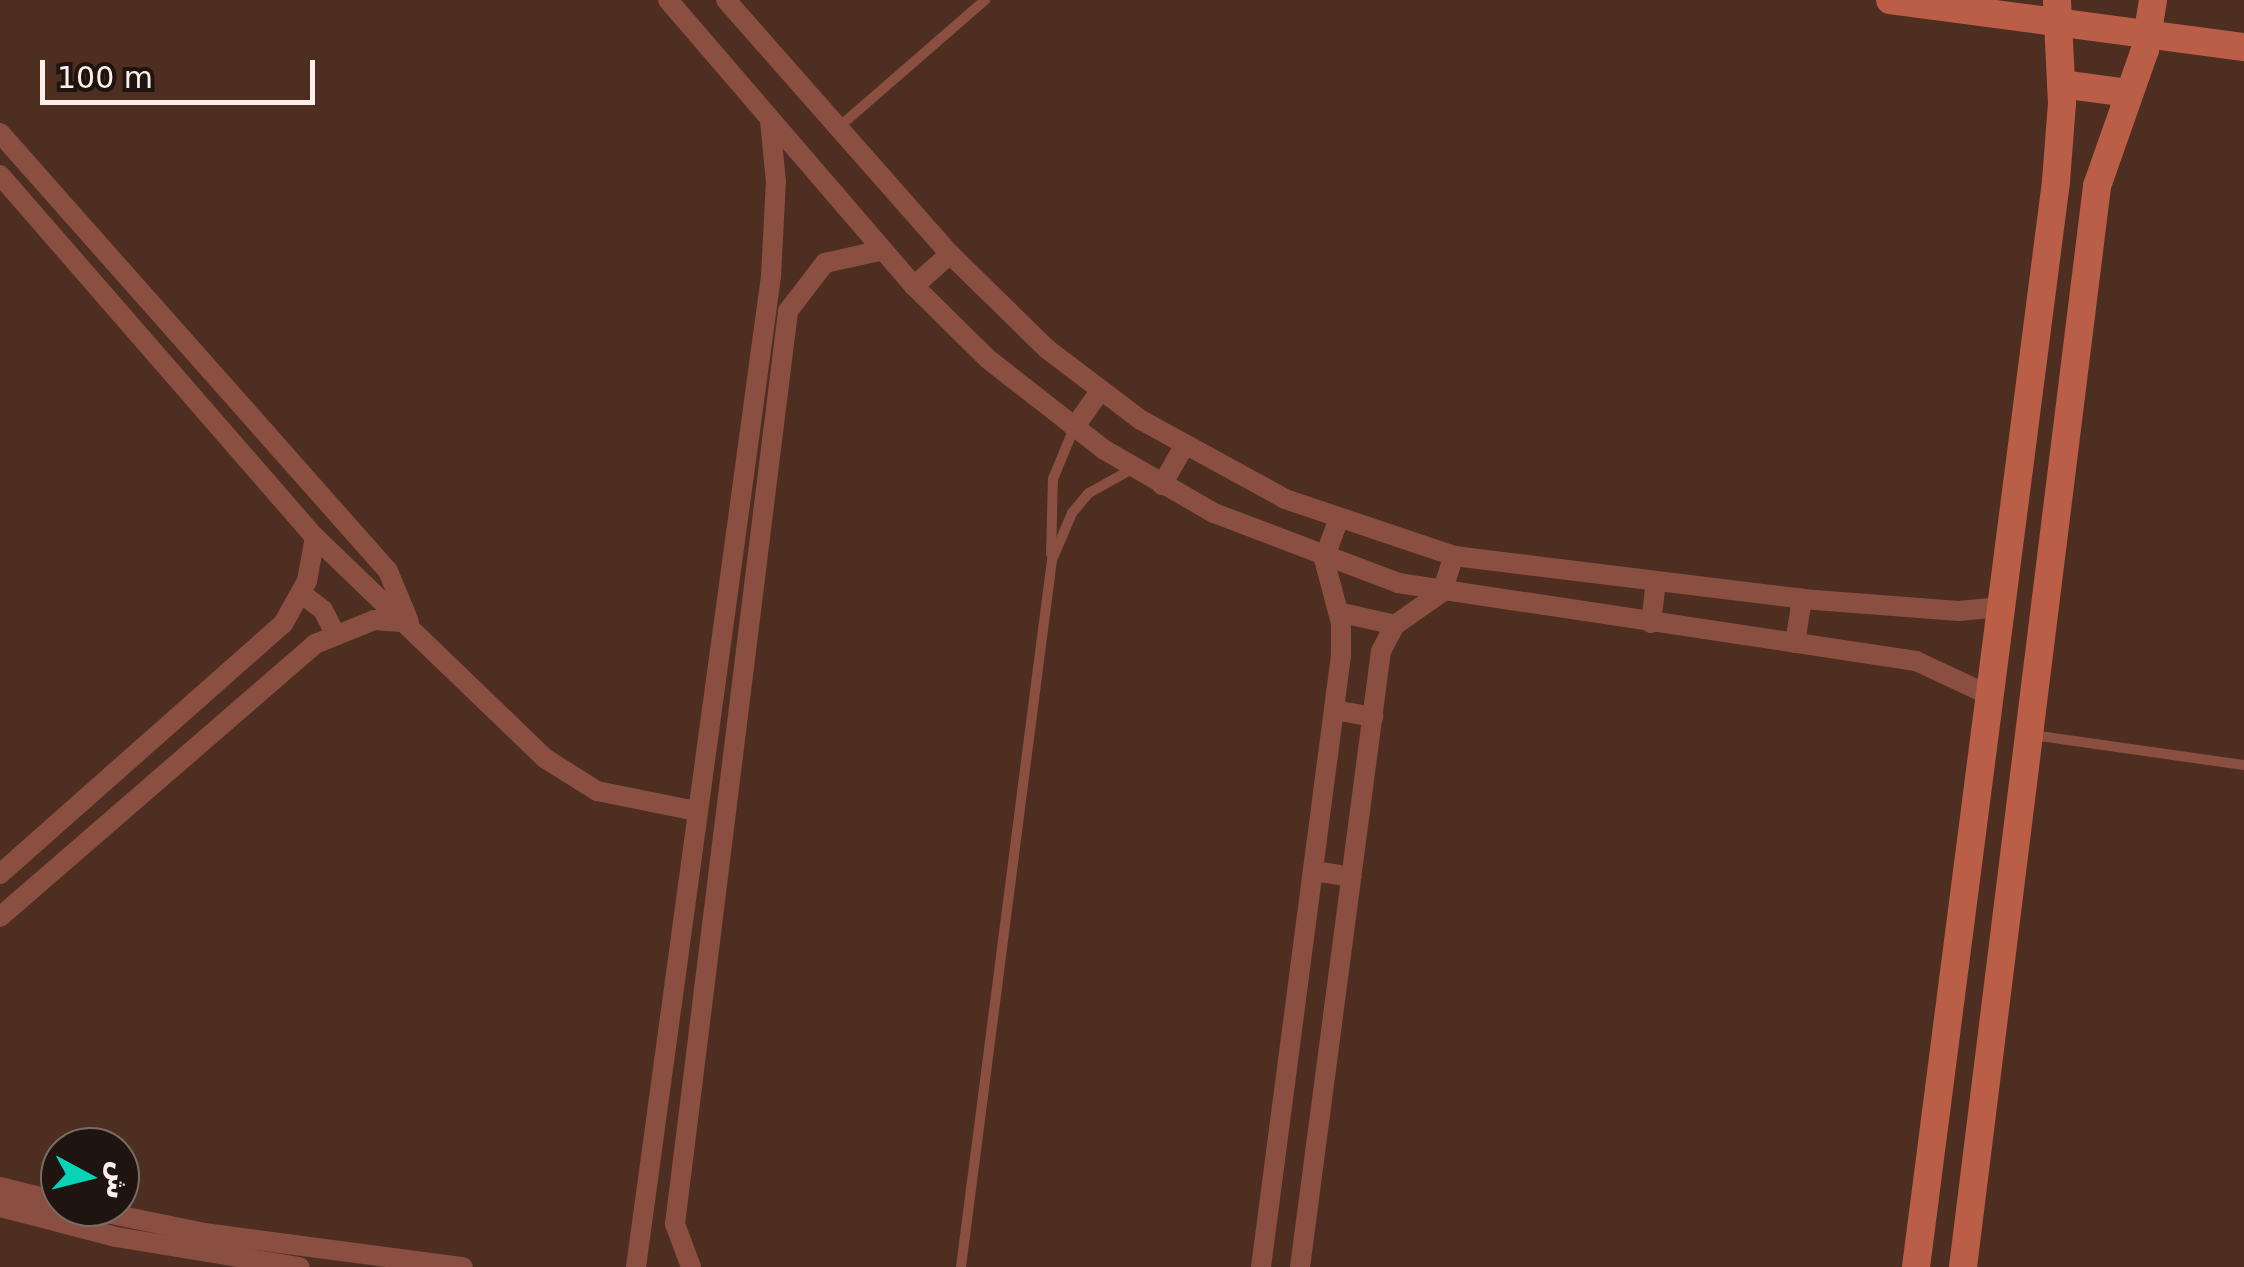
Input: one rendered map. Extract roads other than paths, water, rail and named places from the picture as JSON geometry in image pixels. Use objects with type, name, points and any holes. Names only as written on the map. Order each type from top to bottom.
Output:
[{"type":"street","points":[[668,0],[914,286],[988,359],[1074,428],[1162,485],[1324,559],[1442,592],[1916,660],[1989,695],[2033,704]]},
{"type":"street","points":[[726,0],[950,254],[1100,391],[1184,446],[1338,521],[1454,556],[1802,598],[1959,612],[2001,607],[2044,612]]},
{"type":"street","points":[[1890,0],[2056,11],[2148,35],[2244,47]]},
{"type":"street","points":[[1964,1267],[2097,186],[2148,35],[2153,0]]},
{"type":"street","points":[[1916,1267],[2056,181],[2061,84],[2056,11]]},
{"type":"street","points":[[2061,84],[2128,92]]},
{"type":"street","points":[[636,1267],[776,213],[770,119]]},
{"type":"street","points":[[4,144],[388,571],[409,622]]},
{"type":"street","points":[[0,175],[377,603],[409,622],[561,772],[597,790],[696,811]]},
{"type":"street","points":[[2056,181],[2097,186]]},
{"type":"street","points":[[691,1267],[676,1224],[788,311],[808,276],[843,254],[883,250]]},
{"type":"street","points":[[914,286],[950,254]]},
{"type":"street","points":[[760,346],[783,349]]},
{"type":"street","points":[[1074,428],[1100,391]]},
{"type":"street","points":[[1162,485],[1184,446]]},
{"type":"street","points":[[1262,1267],[1342,644],[1324,559],[1338,521]]},
{"type":"street","points":[[0,874],[283,624],[302,594],[315,537]]},
{"type":"street","points":[[1300,1267],[1381,650],[1395,625],[1442,592],[1454,556]]},
{"type":"street","points":[[1650,623],[1656,581]]},
{"type":"street","points":[[302,594],[323,610],[335,634]]},
{"type":"street","points":[[1795,643],[1802,598]]},
{"type":"street","points":[[1338,612],[1395,625]]},
{"type":"street","points":[[0,917],[315,644],[374,620],[409,622]]},
{"type":"street","points":[[714,682],[741,685]]},
{"type":"street","points":[[1334,710],[1373,717]]},
{"type":"street","points":[[134,758],[156,785]]},
{"type":"street","points":[[32,846],[54,871]]},
{"type":"street","points":[[1314,871],[1352,877]]},
{"type":"street","points":[[1966,877],[2010,883]]},
{"type":"street","points":[[1930,1156],[1976,1162]]},
{"type":"street","points":[[0,1186],[40,1197]]},
{"type":"street","points":[[0,1207],[116,1237],[300,1267]]},
{"type":"street","points":[[140,1220],[327,1259],[463,1267]]},
{"type":"lane","points":[[838,128],[985,0]]},
{"type":"lane","points":[[961,1267],[1052,560],[1048,505],[1074,428]]},
{"type":"lane","points":[[1052,560],[1081,503],[1134,468]]},
{"type":"lane","points":[[2029,735],[2244,765]]}]
